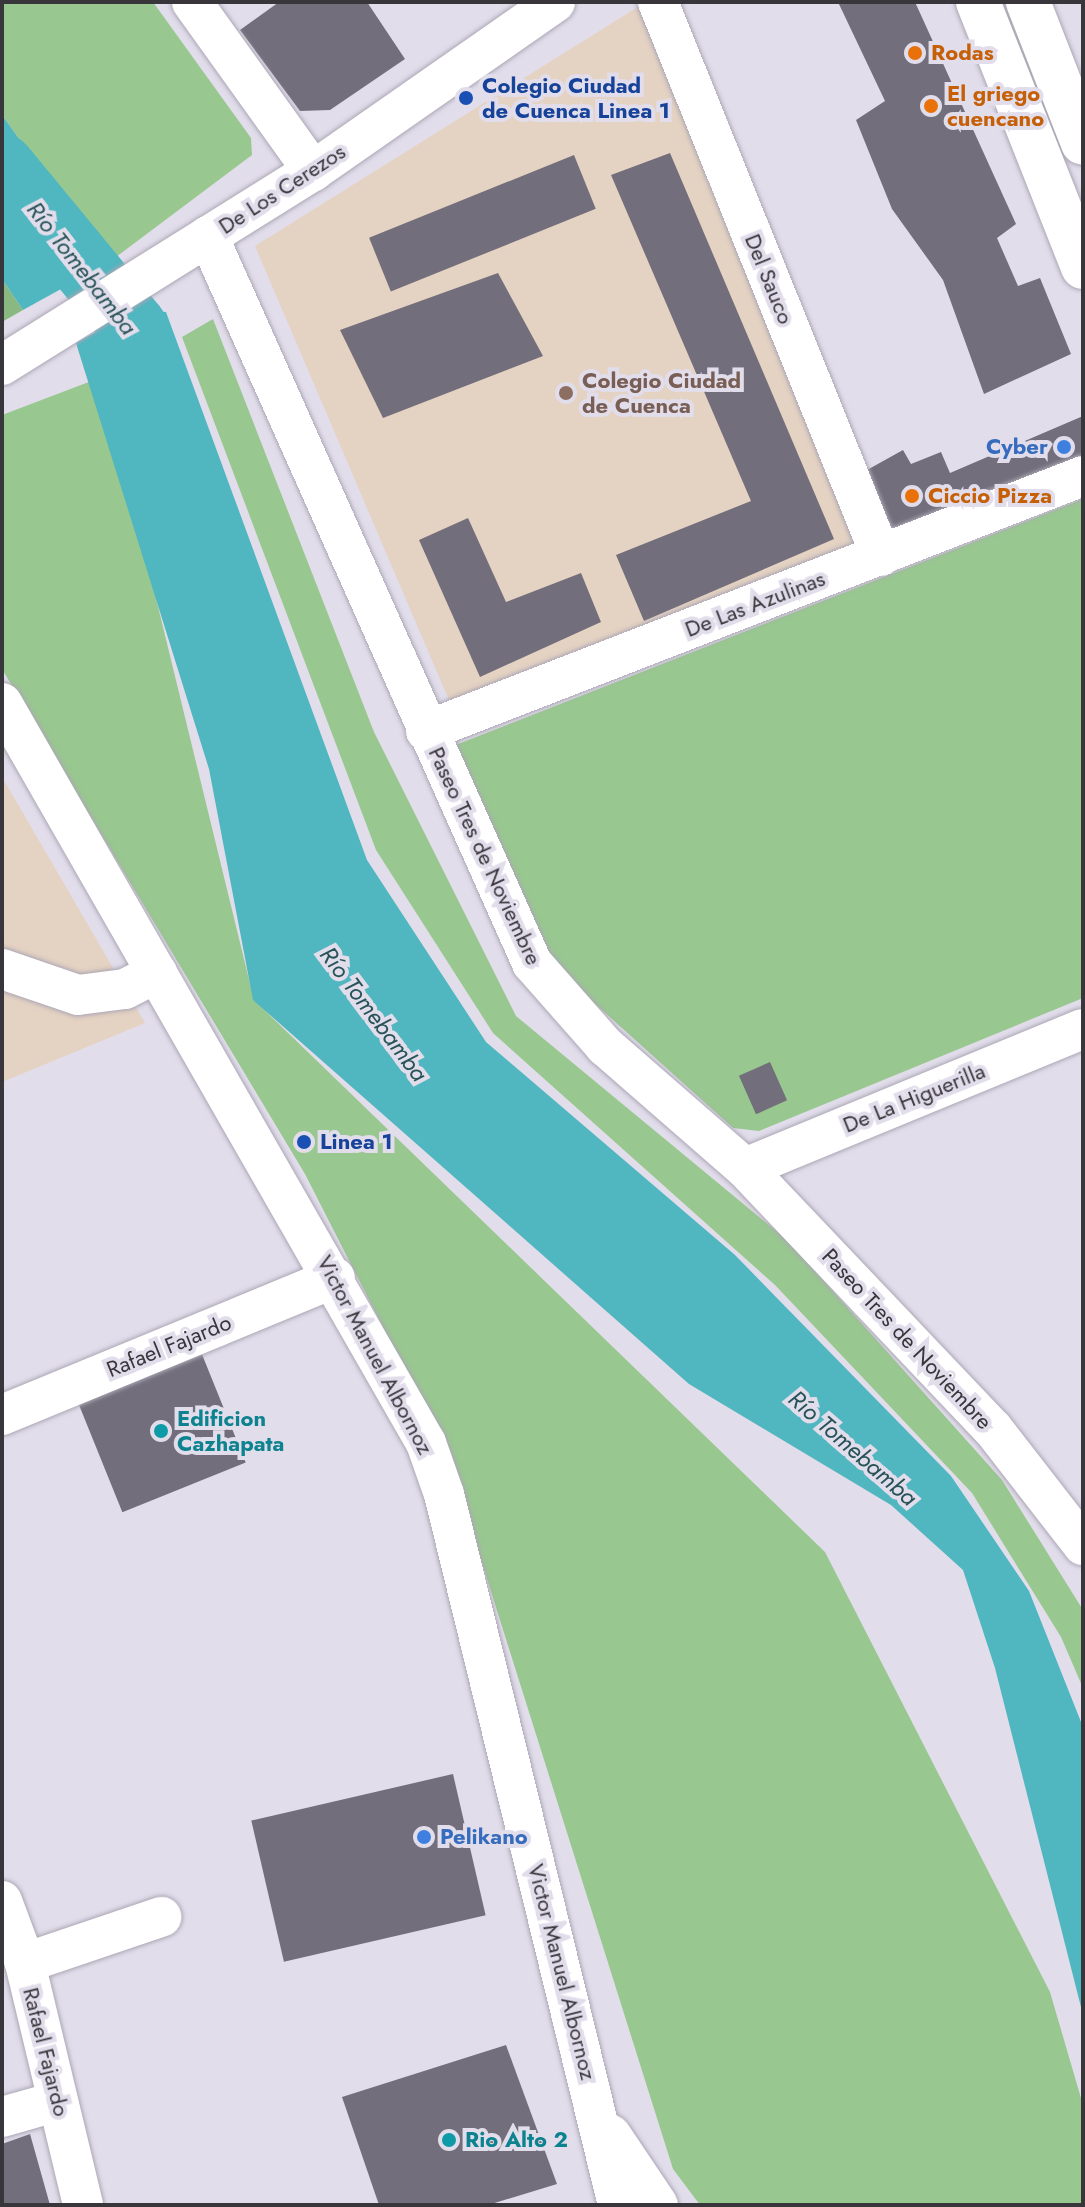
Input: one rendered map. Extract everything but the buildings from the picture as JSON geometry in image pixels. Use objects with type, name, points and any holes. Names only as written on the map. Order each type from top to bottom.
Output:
[{"type":"main road","points":[[978,2],[1083,267]]},
{"type":"main road","points":[[1028,2],[1083,143]]},
{"type":"street","points":[[192,2],[313,171]]},
{"type":"street","name":"De Los Cerezos","points":[[2,365],[170,264],[208,236],[313,171],[555,2]]},
{"type":"street","name":"Del Sauco","points":[[658,2],[881,556]]},
{"type":"street","name":"Paseo Tres de Noviembre","points":[[208,236],[532,963],[605,1046],[745,1168],[993,1429],[1083,1545]]},
{"type":"street","name":"De Las Azulinas","points":[[426,731],[1083,476]]},
{"type":"street","name":"Victor Manuel Albornoz","points":[[2,703],[335,1278],[426,1443],[444,1494],[618,2205]]},
{"type":"street","points":[[12,982],[78,995],[125,989],[157,973]]},
{"type":"street","name":"De La Higuerilla","points":[[745,1168],[1083,1029]]},
{"type":"street","name":"Rafael Fajardo","points":[[2,1415],[335,1278]]},
{"type":"street","name":"Rafael Fajardo","points":[[2,1901],[25,1963],[83,2205]]},
{"type":"street","points":[[25,1963],[161,1917]]},
{"type":"street","points":[[2,2117],[58,2101]]},
{"type":"street","name":"Victor Manuel Albornoz","points":[[599,2119],[658,2205]]},
{"type":"shaded area","name":"Colegio Ciudad de Cuenca","points":[[646,2],[873,540],[452,707],[255,246]]},
{"type":"shaded area","points":[[2,777],[145,1023],[2,1082]]},
{"type":"green space","points":[[2,2],[153,2],[251,138],[252,155],[108,263],[2,115]]},
{"type":"green space","points":[[2,279],[23,310],[2,322]]},
{"type":"green space","points":[[213,319],[374,732],[516,1016],[787,1240],[1002,1480],[1083,1610],[1083,1688],[1061,1637],[972,1493],[775,1285],[493,1033],[376,850],[182,337]]},
{"type":"green space","points":[[102,377],[254,1000],[825,1552],[1050,1992],[1083,2105],[1083,2205],[700,2205],[673,2169],[448,1455],[305,1174],[2,669],[2,415]]},
{"type":"green space","points":[[1083,499],[1083,998],[759,1131],[733,1128],[552,965],[453,746]]},
{"type":"water","points":[[2,115],[108,263],[23,310],[2,279]]},
{"type":"water","points":[[136,309],[166,312],[367,860],[486,1042],[735,1255],[951,1476],[1029,1591],[1083,1727],[1083,2015],[995,1668],[963,1570],[891,1505],[689,1384],[253,1000],[209,769],[76,343]]},
{"type":"waterway","name":"Río Tomebamba","points":[[2,167],[134,327],[160,400]]},
{"type":"place","name":"Rodas","points":[[915,53]]},
{"type":"place","name":"Colegio Ciudad de Cuenca Linea 1","points":[[466,98]]},
{"type":"place","name":"El griego cuencano","points":[[931,106]]},
{"type":"place","name":"Colegio Ciudad de Cuenca","points":[[566,393]]},
{"type":"place","name":"Cyber","points":[[1064,447]]},
{"type":"place","name":"Ciccio Pizza","points":[[912,496]]},
{"type":"place","name":"Linea 1","points":[[304,1142]]},
{"type":"place","name":"Edificion Cazhapata","points":[[161,1431]]},
{"type":"place","name":"Pelikano","points":[[424,1837]]},
{"type":"place","name":"Rio Alto 2","points":[[449,2140]]}]
